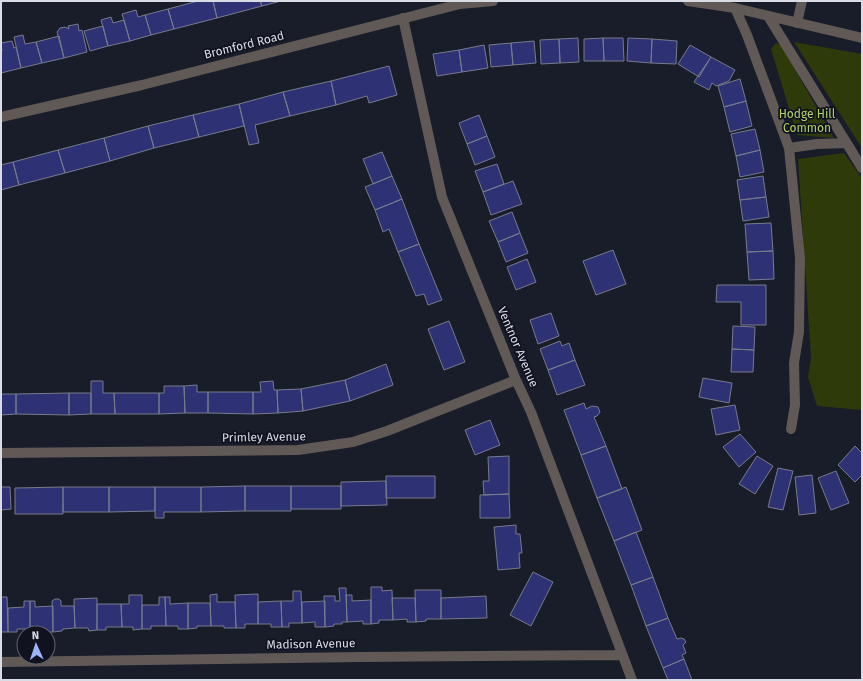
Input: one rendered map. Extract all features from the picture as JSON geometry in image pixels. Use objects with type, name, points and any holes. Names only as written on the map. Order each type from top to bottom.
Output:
[{"type":"street","name":"Bromford Road","points":[[1,118],[142,85],[460,4],[493,1]]},
{"type":"street","points":[[688,1],[735,8],[862,38]]},
{"type":"street","points":[[797,23],[802,1]]},
{"type":"street","points":[[735,8],[747,35],[789,148],[800,258],[799,332],[794,363],[795,405],[791,429]]},
{"type":"street","points":[[768,16],[862,168]]},
{"type":"street","name":"Ventnor Avenue","points":[[403,18],[442,197],[516,380],[531,412],[632,680]]},
{"type":"street","points":[[789,148],[817,144],[846,143]]},
{"type":"street","name":"Primley Avenue","points":[[1,453],[298,450],[327,447],[353,442],[387,431],[516,380]]},
{"type":"street","name":"Madison Avenue","points":[[1,662],[622,655]]},
{"type":"green space","name":"Hodge Hill Common","points":[[794,42],[862,54],[862,148]]},
{"type":"green space","name":"Hodge Hill Common","points":[[776,43],[781,45],[834,138],[797,135],[771,49]]},
{"type":"green space","name":"Hodge Hill Common","points":[[844,153],[862,178],[862,410],[817,406],[808,377],[811,358],[798,159]]},
{"type":"building","points":[[198,1],[213,1],[217,18],[174,29],[168,9]]},
{"type":"building","points":[[213,1],[260,1],[262,6],[217,18]]},
{"type":"building","points":[[260,1],[281,1],[262,6]]},
{"type":"building","points":[[168,9],[174,29],[151,35],[145,15]]},
{"type":"building","points":[[136,10],[138,17],[145,15],[151,35],[130,41],[122,14]]},
{"type":"building","points":[[111,17],[113,23],[124,20],[130,41],[108,46],[101,20]]},
{"type":"building","points":[[78,24],[79,31],[82,30],[87,52],[64,58],[57,32],[60,28],[65,27],[69,29],[68,26]]},
{"type":"building","points":[[103,26],[108,46],[90,51],[84,31]]},
{"type":"building","points":[[23,35],[25,44],[36,42],[42,63],[21,68],[14,37]]},
{"type":"building","points":[[59,36],[64,58],[42,63],[36,42]]},
{"type":"building","points":[[578,38],[579,62],[560,63],[559,39]]},
{"type":"building","points":[[603,38],[604,61],[584,61],[584,39]]},
{"type":"building","points":[[603,38],[623,38],[624,61],[604,61]]},
{"type":"building","points":[[628,38],[652,39],[651,63],[627,61]]},
{"type":"building","points":[[559,39],[560,63],[541,64],[540,40]]},
{"type":"building","points":[[652,39],[677,41],[676,64],[651,63]]},
{"type":"building","points":[[12,41],[14,48],[16,47],[21,68],[1,73],[1,43]]},
{"type":"building","points":[[534,41],[536,63],[513,65],[511,43]]},
{"type":"building","points":[[511,43],[513,65],[491,67],[489,45]]},
{"type":"building","points":[[484,45],[488,68],[462,72],[459,50]]},
{"type":"building","points":[[690,45],[711,57],[699,77],[678,64]]},
{"type":"building","points":[[459,50],[462,72],[437,76],[433,54]]},
{"type":"building","points":[[711,57],[735,70],[729,81],[716,86],[712,83],[709,90],[694,82]]},
{"type":"building","points":[[389,66],[397,95],[369,103],[367,96],[336,105],[331,81]]},
{"type":"building","points":[[740,79],[746,101],[724,107],[718,86]]},
{"type":"building","points":[[331,81],[336,105],[290,116],[283,92]]},
{"type":"building","points":[[283,92],[290,116],[255,125],[259,143],[249,145],[239,104]]},
{"type":"building","points":[[746,101],[752,126],[730,132],[724,107]]},
{"type":"building","points":[[239,104],[244,126],[199,137],[193,115]]},
{"type":"building","points":[[193,115],[199,137],[154,148],[148,126]]},
{"type":"building","points":[[479,115],[487,136],[467,144],[459,123]]},
{"type":"building","points":[[148,126],[154,148],[110,161],[104,138]]},
{"type":"building","points":[[755,129],[760,150],[736,156],[731,134]]},
{"type":"building","points":[[487,136],[495,157],[475,165],[467,144]]},
{"type":"building","points":[[104,138],[110,161],[65,173],[58,150]]},
{"type":"building","points":[[58,150],[65,173],[19,185],[13,162]]},
{"type":"building","points":[[760,150],[764,172],[740,177],[736,156]]},
{"type":"building","points":[[382,152],[392,176],[373,184],[363,159]]},
{"type":"building","points":[[13,162],[19,185],[1,190],[1,165]]},
{"type":"building","points":[[497,164],[504,184],[483,192],[475,171]]},
{"type":"building","points":[[392,176],[402,199],[375,210],[365,187]]},
{"type":"building","points":[[763,176],[766,197],[740,200],[737,180]]},
{"type":"building","points":[[513,181],[522,204],[491,215],[483,192]]},
{"type":"building","points":[[766,197],[769,217],[743,221],[740,200]]},
{"type":"building","points":[[402,199],[419,244],[398,252],[389,229],[383,232],[375,210]]},
{"type":"building","points":[[512,212],[520,233],[498,242],[489,221]]},
{"type":"building","points":[[771,223],[773,251],[747,252],[745,224]]},
{"type":"building","points":[[520,233],[528,253],[506,262],[498,242]]},
{"type":"building","points":[[419,244],[442,300],[428,305],[424,294],[416,296],[398,252]]},
{"type":"building","points":[[613,250],[626,284],[596,295],[583,261]]},
{"type":"building","points":[[773,251],[774,279],[749,280],[747,252]]},
{"type":"building","points":[[527,259],[536,282],[516,290],[507,267]]},
{"type":"building","points":[[717,285],[766,285],[766,325],[741,325],[741,302],[716,302]]},
{"type":"building","points":[[551,313],[559,336],[538,344],[530,320]]},
{"type":"building","points":[[449,321],[465,362],[444,370],[428,329]]},
{"type":"building","points":[[733,326],[755,327],[754,350],[732,349]]},
{"type":"building","points":[[560,341],[562,346],[569,343],[575,360],[548,370],[540,349]]},
{"type":"building","points":[[732,349],[754,350],[753,372],[731,372]]},
{"type":"building","points":[[575,360],[585,385],[557,395],[548,370]]},
{"type":"building","points":[[386,364],[393,385],[350,401],[345,380]]},
{"type":"building","points":[[703,378],[732,383],[729,403],[699,397]]},
{"type":"building","points":[[345,380],[350,401],[303,411],[301,389]]},
{"type":"building","points":[[91,381],[103,381],[103,393],[114,393],[115,414],[91,414]]},
{"type":"building","points":[[273,381],[274,390],[277,390],[278,413],[253,414],[253,392],[261,392],[260,382]]},
{"type":"building","points":[[197,385],[197,392],[208,392],[208,413],[185,413],[184,386]]},
{"type":"building","points":[[164,386],[184,386],[185,413],[159,414],[159,393],[164,393]]},
{"type":"building","points":[[301,389],[303,411],[278,413],[277,390]]},
{"type":"building","points":[[208,392],[253,392],[253,414],[208,413]]},
{"type":"building","points":[[69,393],[69,415],[16,414],[16,394]]},
{"type":"building","points":[[69,393],[91,393],[91,414],[69,415]]},
{"type":"building","points":[[114,393],[159,393],[159,414],[115,414]]},
{"type":"building","points":[[1,394],[16,394],[16,414],[1,415]]},
{"type":"building","points":[[584,403],[586,409],[592,406],[598,407],[600,412],[594,417],[606,446],[581,455],[564,410]]},
{"type":"building","points":[[735,405],[740,430],[716,435],[711,409]]},
{"type":"building","points":[[490,420],[500,445],[475,455],[465,430]]},
{"type":"building","points":[[740,434],[756,452],[739,467],[723,447]]},
{"type":"building","points":[[606,446],[622,489],[597,498],[581,455]]},
{"type":"building","points":[[855,446],[862,453],[862,475],[855,482],[838,465]]},
{"type":"building","points":[[509,456],[509,494],[484,495],[483,481],[489,481],[488,457]]},
{"type":"building","points":[[757,456],[773,466],[755,494],[739,484]]},
{"type":"building","points":[[778,468],[793,471],[783,510],[768,507]]},
{"type":"building","points":[[836,471],[849,503],[831,510],[818,478]]},
{"type":"building","points":[[812,475],[816,513],[799,515],[795,477]]},
{"type":"building","points":[[386,476],[435,476],[435,498],[386,498]]},
{"type":"building","points":[[386,481],[387,505],[341,506],[341,482]]},
{"type":"building","points":[[245,486],[245,511],[201,512],[201,487]]},
{"type":"building","points":[[245,486],[291,486],[291,511],[245,511]]},
{"type":"building","points":[[291,486],[341,486],[341,509],[291,509]]},
{"type":"building","points":[[1,487],[10,487],[11,509],[1,510]]},
{"type":"building","points":[[63,487],[109,487],[109,512],[63,512]]},
{"type":"building","points":[[63,487],[63,514],[15,514],[15,488]]},
{"type":"building","points":[[109,487],[155,487],[155,511],[109,512]]},
{"type":"building","points":[[155,487],[201,487],[201,512],[164,512],[164,518],[155,518]]},
{"type":"building","points":[[626,487],[642,530],[614,541],[597,498]]},
{"type":"building","points":[[509,494],[510,518],[480,518],[480,495]]},
{"type":"building","points":[[516,525],[516,534],[520,534],[522,553],[519,553],[520,568],[498,570],[494,527]]},
{"type":"building","points":[[636,532],[653,577],[631,585],[614,541]]},
{"type":"building","points":[[533,572],[553,582],[531,626],[510,615]]},
{"type":"building","points":[[653,577],[668,618],[646,626],[631,585]]},
{"type":"building","points":[[371,587],[382,587],[382,591],[392,590],[393,620],[379,620],[379,623],[371,624]]},
{"type":"building","points":[[339,588],[346,588],[347,622],[325,627],[324,596],[335,596],[335,601],[340,601]]},
{"type":"building","points":[[415,590],[441,590],[441,619],[426,619],[426,621],[416,622]]},
{"type":"building","points":[[293,591],[301,591],[302,623],[289,623],[289,627],[282,627],[281,601],[293,601]]},
{"type":"building","points":[[217,594],[217,602],[235,602],[236,628],[211,626],[210,595]]},
{"type":"building","points":[[258,594],[258,624],[245,624],[245,628],[236,628],[235,595]]},
{"type":"building","points":[[129,595],[142,595],[142,629],[133,630],[133,627],[122,627],[121,604],[129,604]]},
{"type":"building","points":[[346,595],[352,595],[352,601],[371,600],[371,624],[363,624],[363,621],[347,622]]},
{"type":"building","points":[[486,596],[487,618],[441,619],[441,598]]},
{"type":"building","points":[[1,597],[7,597],[8,632],[1,632]]},
{"type":"building","points":[[159,597],[165,597],[166,626],[151,626],[151,629],[142,629],[142,605],[159,605]]},
{"type":"building","points":[[165,597],[170,597],[170,604],[188,603],[188,629],[178,629],[178,626],[166,626]]},
{"type":"building","points":[[97,598],[97,630],[89,631],[88,628],[75,628],[74,599]]},
{"type":"building","points":[[392,598],[415,598],[416,622],[407,622],[407,619],[393,620]]},
{"type":"building","points":[[59,599],[61,601],[61,606],[74,606],[75,628],[63,629],[62,631],[56,632],[56,625],[53,625],[52,601]]},
{"type":"building","points":[[24,601],[30,601],[30,625],[16,625],[16,632],[8,632],[8,608],[24,607]]},
{"type":"building","points":[[30,601],[35,601],[35,607],[53,606],[53,625],[30,625]]},
{"type":"building","points":[[281,601],[282,627],[271,627],[271,624],[258,624],[258,602]]},
{"type":"building","points":[[325,601],[325,627],[315,627],[315,622],[302,623],[302,602]]},
{"type":"building","points":[[188,603],[210,603],[211,626],[197,626],[197,628],[188,629]]},
{"type":"building","points":[[97,604],[121,604],[122,627],[106,627],[106,630],[97,630]]},
{"type":"building","points":[[668,618],[677,639],[684,639],[686,642],[683,645],[686,653],[682,655],[684,659],[663,668],[646,626]]},
{"type":"building","points":[[684,659],[692,680],[668,680],[663,668]]}]
